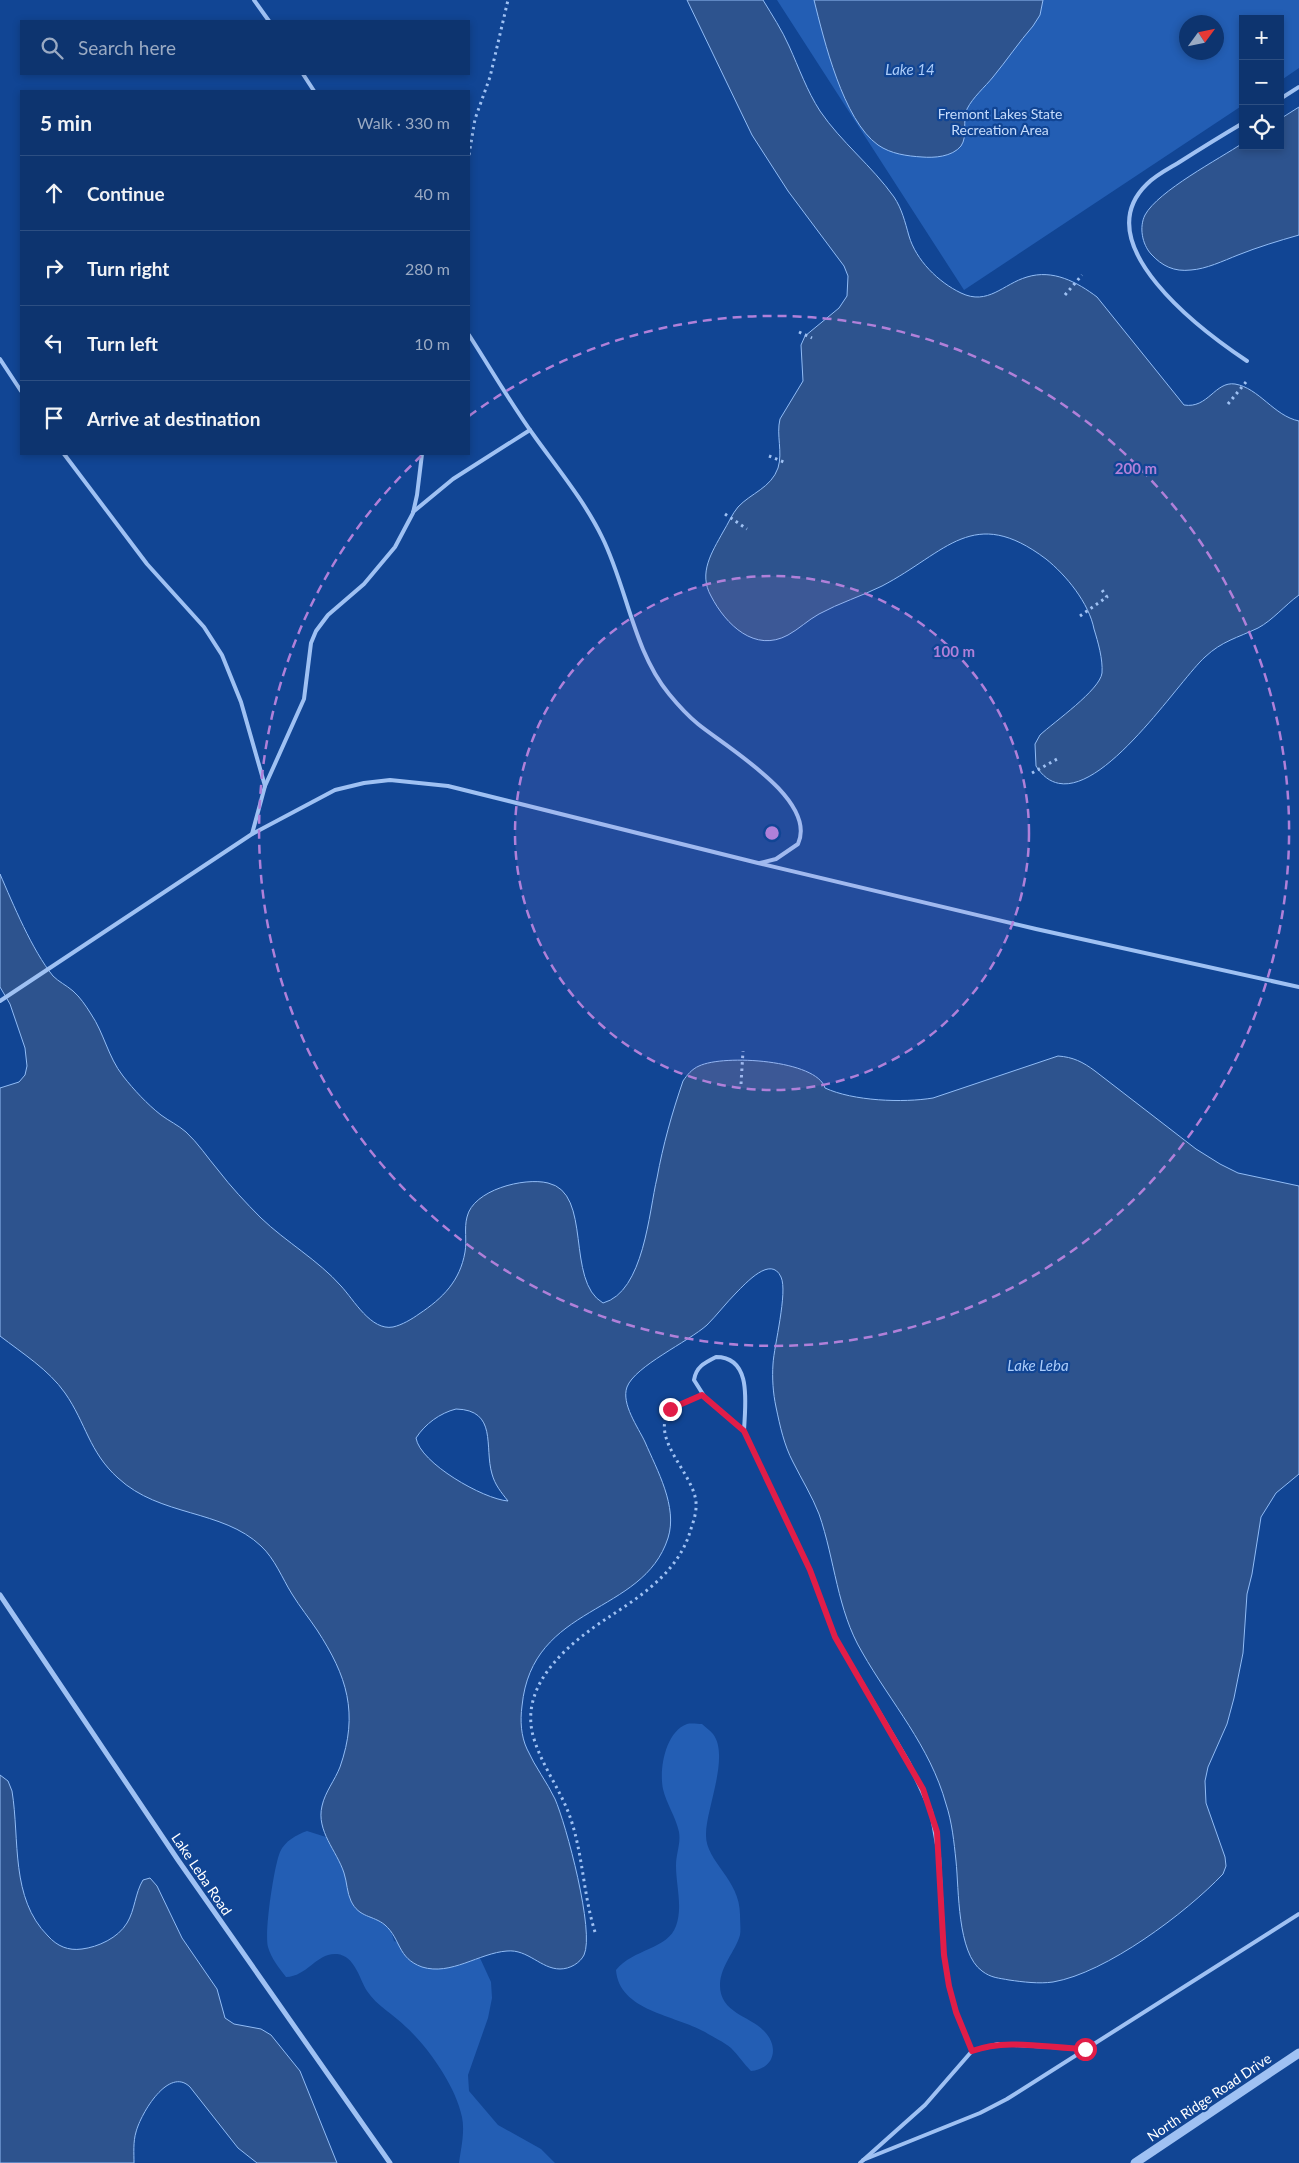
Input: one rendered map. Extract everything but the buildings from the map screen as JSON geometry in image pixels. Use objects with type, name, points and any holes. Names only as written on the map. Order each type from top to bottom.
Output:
[{"type":"street","name":"Lake Leba Road","points":[[0,1595],[178,1860],[390,2163]]},
{"type":"street","name":"North Ridge Road Drive","points":[[1135,2163],[1299,2053]]},
{"type":"lane","points":[[254,0],[268,20]]},
{"type":"lane","points":[[304,75],[313,90]]},
{"type":"lane","points":[[1284,96],[1299,87]]},
{"type":"lane","points":[[1239,126],[1146,184],[1132,206],[1129,235],[1134,250],[1151,277],[1204,330],[1247,362]]},
{"type":"lane","points":[[470,337],[530,430],[588,512],[603,538],[656,676],[666,690],[697,723],[748,760],[790,804],[801,830],[798,844],[776,859],[758,863]]},
{"type":"lane","points":[[0,359],[20,389]]},
{"type":"lane","points":[[412,513],[453,479],[530,430]]},
{"type":"lane","points":[[65,455],[121,532],[147,564],[192,611],[213,640],[230,672],[241,702],[266,786]]},
{"type":"lane","points":[[252,834],[266,786],[304,699],[311,643],[316,631],[322,622],[364,584],[395,547],[412,513],[418,495],[422,455]]},
{"type":"lane","points":[[2,1000],[252,834],[335,790],[364,783],[408,781],[466,790],[758,863],[1036,929],[1299,987]]},
{"type":"lane","points":[[744,1431],[743,1376],[737,1365],[726,1357],[716,1357],[702,1364],[695,1372],[694,1380],[702,1395],[744,1431],[810,1570],[835,1637],[909,1763],[931,1811],[939,1856],[944,1955],[949,1986],[956,2012],[972,2051]]},
{"type":"lane","points":[[862,2162],[980,2113],[1031,2085],[1299,1914]]},
{"type":"lane","points":[[862,2162],[926,2105],[972,2051],[985,2046],[1007,2044],[1085,2049]]},
{"type":"path","points":[[470,149],[475,119],[490,77],[508,0]]},
{"type":"path","points":[[1065,296],[1082,275]]},
{"type":"path","points":[[799,332],[812,338]]},
{"type":"path","points":[[1228,404],[1246,382]]},
{"type":"path","points":[[769,456],[786,463]]},
{"type":"path","points":[[725,514],[746,529]]},
{"type":"path","points":[[1080,616],[1107,597],[1102,590]]},
{"type":"path","points":[[1032,773],[1059,758]]},
{"type":"path","points":[[741,1084],[743,1051]]},
{"type":"path","points":[[595,1932],[589,1912],[573,1829],[534,1739],[530,1709],[539,1684],[561,1654],[589,1630],[651,1587],[670,1570],[678,1558],[694,1518],[696,1503],[688,1479],[664,1432],[664,1423],[670,1409],[702,1395]]},
{"type":"green space","name":"Fremont Lakes State Recreation Area","points":[[777,0],[1299,0],[1299,68],[1284,78],[1284,15],[1239,15],[1239,108],[964,290]]},
{"type":"green space","points":[[687,1724],[702,1724],[713,1734],[718,1744],[719,1755],[716,1783],[707,1823],[707,1844],[735,1892],[739,1903],[740,1916],[740,1935],[721,1977],[721,1994],[730,2008],[764,2031],[769,2037],[773,2050],[769,2062],[765,2066],[751,2071],[731,2048],[722,2042],[693,2026],[650,2010],[627,1995],[619,1984],[616,1970],[631,1958],[666,1940],[676,1926],[679,1911],[676,1866],[679,1836],[678,1826],[663,1789],[663,1762],[669,1743],[679,1728]]},
{"type":"green space","points":[[307,1831],[326,1837],[343,1869],[347,1884],[391,1931],[394,1941],[457,1966],[480,1958],[491,1982],[492,1998],[488,2018],[468,2075],[469,2091],[498,2125],[541,2149],[555,2163],[459,2163],[463,2123],[459,2105],[448,2081],[415,2036],[371,1996],[352,1963],[343,1956],[330,1954],[300,1973],[286,1977],[271,1955],[268,1947],[267,1928],[270,1900],[280,1852],[288,1842]]},
{"type":"water","points":[[687,0],[763,0],[783,34],[820,111],[894,197],[901,211],[912,245],[922,262],[944,283],[961,293],[979,297],[995,292],[1027,277],[1046,275],[1064,278],[1081,286],[1097,297],[1184,405],[1199,403],[1216,390],[1228,384],[1235,384],[1252,391],[1282,414],[1299,421],[1299,595],[1263,625],[1224,643],[1205,657],[1126,748],[1101,769],[1077,782],[1055,782],[1036,766],[1035,744],[1040,735],[1076,706],[1099,680],[1102,668],[1099,645],[1087,609],[1076,590],[1046,559],[1021,543],[999,535],[979,534],[961,539],[882,586],[815,616],[788,635],[776,640],[764,641],[743,633],[725,617],[711,596],[707,587],[706,571],[711,555],[738,507],[771,481],[775,475],[779,462],[780,419],[803,381],[801,345],[805,336],[839,308],[847,296],[848,276],[844,266],[788,191],[752,135]]},
{"type":"water","name":"Lake 14","points":[[814,0],[1043,0],[1040,15],[1033,26],[993,77],[972,100],[967,109],[964,138],[961,146],[948,155],[927,157],[888,151],[878,145],[866,133],[845,99],[829,57]]},
{"type":"water","points":[[1299,107],[1299,235],[1197,269],[1174,269],[1164,265],[1155,258],[1145,245],[1142,235],[1143,220],[1152,206],[1175,186],[1239,145],[1239,150],[1284,150],[1284,116]]},
{"type":"water","name":"Lake Leba","points":[[0,874],[24,926],[45,965],[53,976],[73,991],[85,1005],[123,1076],[156,1111],[190,1136],[233,1189],[261,1218],[332,1277],[370,1319],[385,1327],[393,1327],[403,1323],[428,1308],[443,1295],[455,1280],[463,1262],[466,1248],[467,1217],[471,1208],[479,1199],[501,1188],[526,1182],[548,1183],[562,1190],[570,1203],[575,1220],[585,1276],[592,1292],[603,1303],[617,1296],[628,1283],[642,1249],[665,1141],[683,1081],[694,1069],[711,1062],[748,1060],[768,1062],[805,1071],[818,1079],[825,1088],[849,1096],[878,1100],[921,1100],[933,1098],[1058,1056],[1078,1060],[1196,1149],[1220,1164],[1238,1173],[1299,1186],[1299,1474],[1276,1493],[1261,1517],[1247,1594],[1243,1653],[1234,1698],[1227,1724],[1208,1767],[1205,1781],[1206,1803],[1225,1857],[1226,1866],[1223,1874],[1188,1906],[1144,1939],[1097,1967],[1074,1976],[1048,1983],[1009,1980],[989,1975],[982,1971],[974,1962],[964,1936],[959,1903],[953,1832],[939,1783],[920,1744],[873,1671],[854,1636],[842,1602],[819,1514],[790,1456],[783,1435],[773,1391],[773,1375],[783,1284],[777,1271],[771,1269],[758,1273],[732,1297],[707,1325],[640,1371],[627,1387],[626,1401],[628,1408],[665,1489],[670,1514],[668,1538],[655,1563],[636,1583],[566,1628],[546,1647],[530,1672],[522,1706],[522,1734],[530,1756],[555,1799],[566,1831],[583,1902],[586,1924],[584,1955],[574,1965],[560,1969],[547,1966],[515,1951],[496,1953],[444,1969],[422,1967],[408,1959],[385,1925],[354,1907],[341,1865],[324,1832],[321,1815],[322,1806],[340,1767],[346,1747],[349,1729],[347,1696],[336,1663],[274,1563],[261,1546],[245,1534],[228,1525],[153,1500],[135,1491],[118,1478],[100,1458],[72,1404],[59,1385],[35,1362],[0,1336],[0,1088],[19,1082],[25,1075],[27,1066],[25,1048],[10,1004],[0,987]],"holes":[[[456,1409],[469,1411],[478,1416],[484,1423],[487,1432],[492,1474],[508,1501],[484,1494],[454,1478],[440,1468],[420,1448],[416,1438],[433,1420],[444,1413]]]},
{"type":"water","points":[[0,1775],[8,1781],[12,1791],[19,1868],[27,1904],[36,1921],[48,1936],[55,1943],[72,1949],[88,1948],[107,1941],[127,1923],[140,1885],[143,1880],[150,1878],[157,1886],[182,1938],[217,1989],[225,2018],[234,2024],[261,2029],[271,2035],[300,2071],[337,2163],[257,2163],[238,2148],[190,2087],[182,2082],[173,2082],[157,2094],[139,2124],[135,2136],[134,2163],[0,2163]]},
{"type":"route","points":[[670,1409],[702,1395],[744,1431],[818,1588],[828,1622],[835,1637],[923,1789],[937,1832],[944,1955],[949,1986],[956,2012],[972,2051],[998,2044],[1085,2049]]}]
